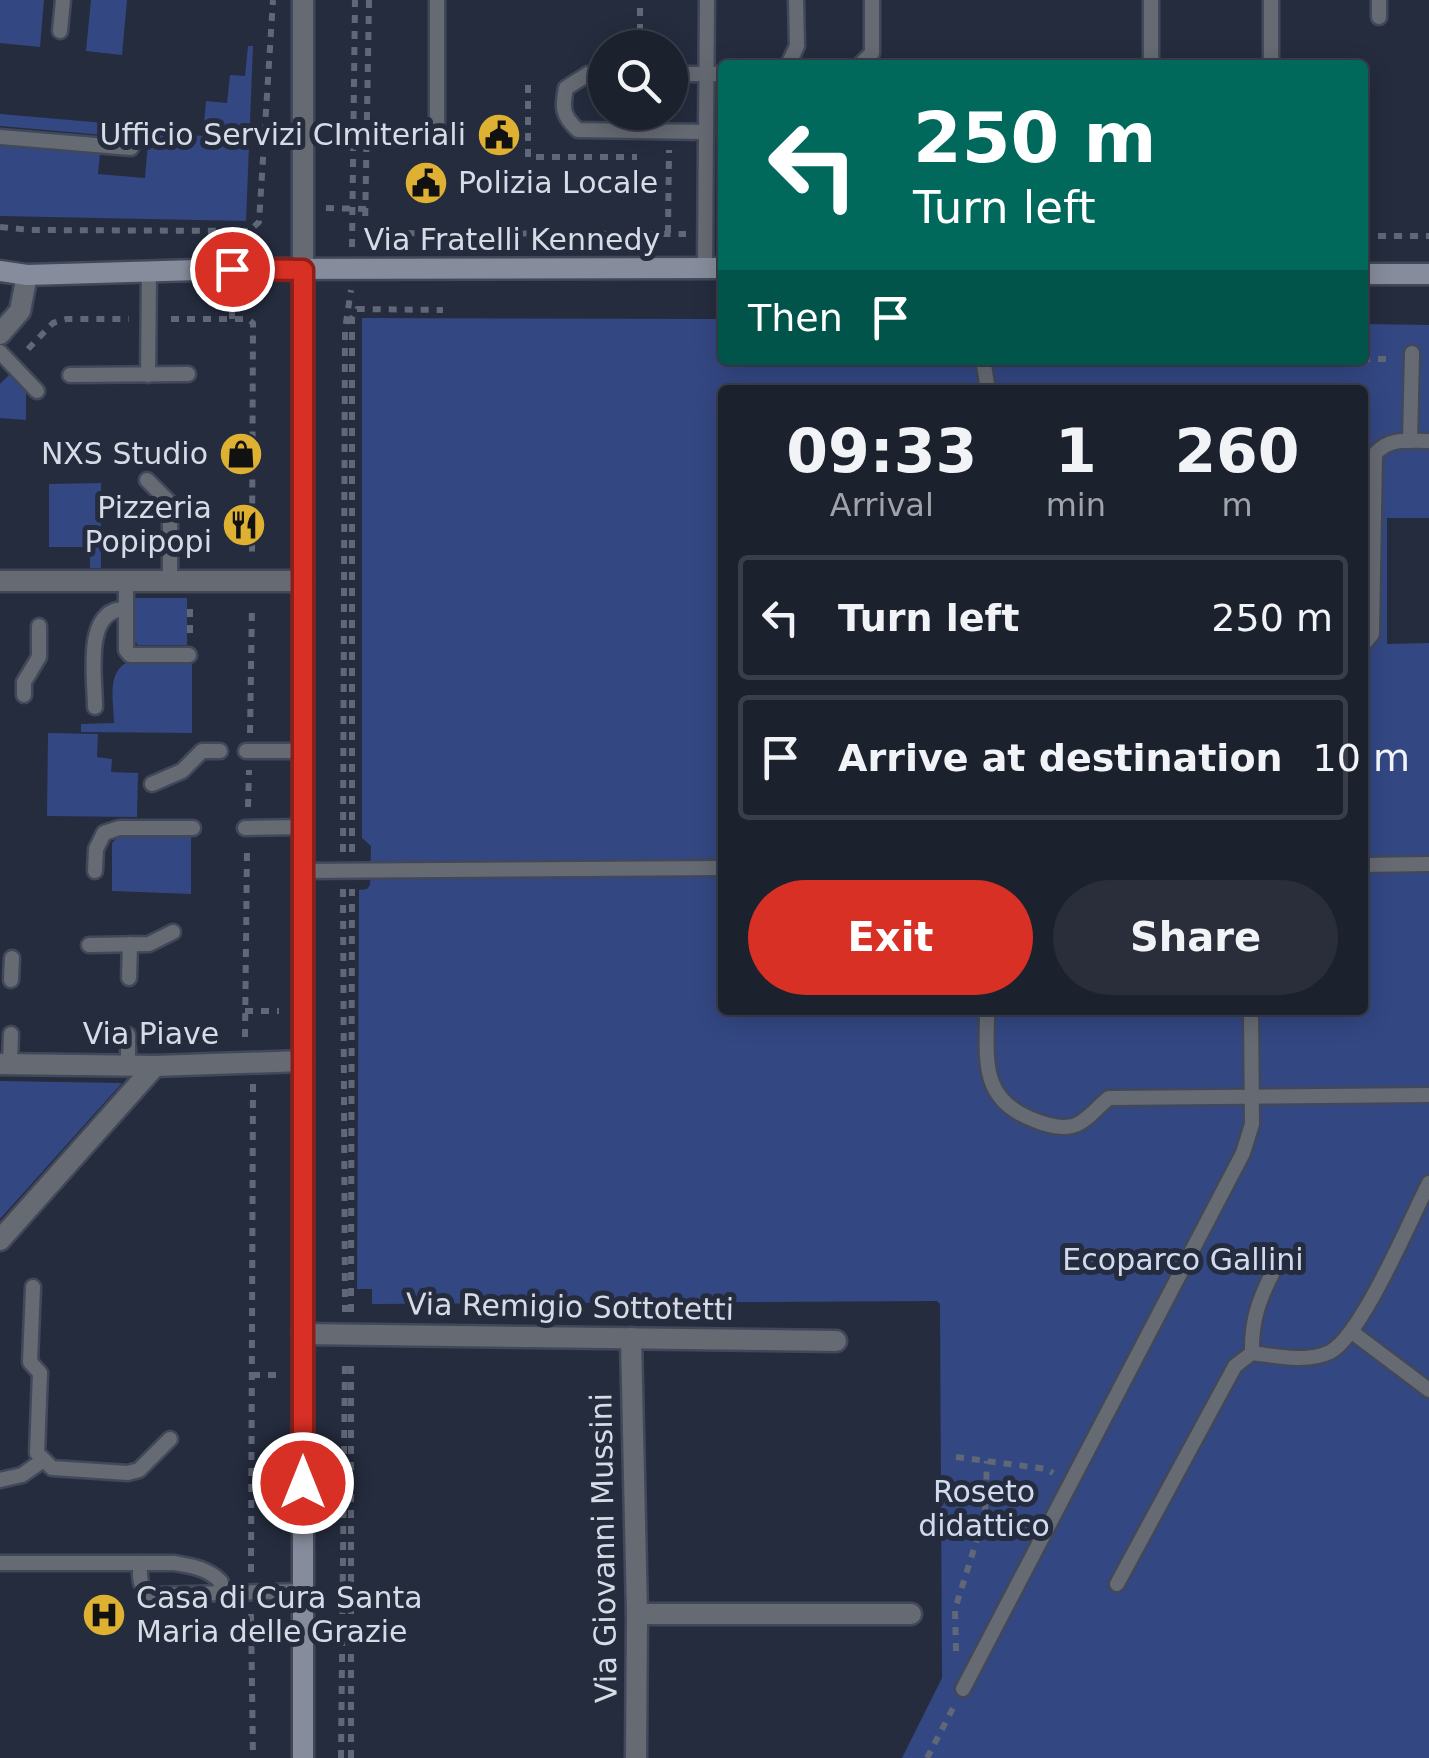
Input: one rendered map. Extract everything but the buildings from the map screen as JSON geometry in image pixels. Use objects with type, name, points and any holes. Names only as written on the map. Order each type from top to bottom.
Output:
[{"type":"street","points":[[303,0],[303,1758]]},
{"type":"street","name":"Via Fratelli Kennedy","points":[[0,271],[27,274],[714,268]]},
{"type":"street","points":[[0,334],[20,311],[27,274]]},
{"type":"street","points":[[1368,274],[1429,274]]},
{"type":"street","points":[[0,581],[39,588],[126,581],[303,581]]},
{"type":"street","name":"Via Piave","points":[[5,1064],[303,1062]]},
{"type":"street","points":[[0,1240],[154,1066]]},
{"type":"street","name":"Via Remigio Sottotetti","points":[[302,1334],[836,1340]]},
{"type":"street","name":"Via Giovanni Mussini","points":[[631,1338],[636,1758]]},
{"type":"street","points":[[637,1614],[910,1614]]},
{"type":"lane","points":[[60,30],[63,0]]},
{"type":"lane","points":[[436,0],[436,129]]},
{"type":"lane","points":[[707,0],[714,74],[706,132],[705,234],[714,268]]},
{"type":"lane","points":[[790,60],[797,46],[796,0]]},
{"type":"lane","points":[[865,60],[872,53],[872,0]]},
{"type":"lane","points":[[1151,0],[1152,60]]},
{"type":"lane","points":[[1270,0],[1271,60]]},
{"type":"lane","points":[[1379,0],[1379,17]]},
{"type":"lane","points":[[588,74],[566,88],[562,106],[567,120],[578,130],[706,132]]},
{"type":"lane","points":[[688,74],[714,74]]},
{"type":"lane","points":[[0,137],[132,148]]},
{"type":"lane","points":[[148,374],[149,272]]},
{"type":"lane","points":[[0,352],[36,391]]},
{"type":"lane","points":[[1410,441],[1412,354]]},
{"type":"lane","points":[[70,375],[188,374]]},
{"type":"lane","points":[[1368,641],[1372,623],[1376,454],[1384,444],[1429,441]]},
{"type":"lane","points":[[147,480],[170,503],[180,581]]},
{"type":"lane","points":[[126,581],[126,650],[130,655],[190,655]]},
{"type":"lane","points":[[95,707],[94,636],[106,615],[126,609]]},
{"type":"lane","points":[[24,695],[24,682],[38,657],[39,626]]},
{"type":"lane","points":[[152,784],[182,771],[202,752],[220,751]]},
{"type":"lane","points":[[248,751],[302,751]]},
{"type":"lane","points":[[246,828],[303,827]]},
{"type":"lane","points":[[94,871],[96,849],[104,834],[118,828],[193,828]]},
{"type":"lane","points":[[1368,865],[1429,864]]},
{"type":"lane","points":[[303,871],[718,868]]},
{"type":"lane","points":[[89,945],[150,944],[173,932]]},
{"type":"lane","points":[[129,978],[130,944]]},
{"type":"lane","points":[[12,958],[12,980]]},
{"type":"lane","points":[[987,1015],[987,1073],[995,1090],[1011,1110],[1056,1127],[1072,1126],[1109,1098],[1429,1095]]},
{"type":"lane","points":[[965,1684],[1243,1153],[1252,1124],[1251,1015]]},
{"type":"lane","points":[[5,1064],[10,1034]]},
{"type":"lane","points":[[128,1035],[128,1065]]},
{"type":"lane","points":[[1116,1584],[1235,1366],[1252,1352],[1290,1358],[1328,1353],[1352,1332],[1429,1182]]},
{"type":"lane","points":[[1252,1352],[1251,1327],[1257,1303],[1275,1268]]},
{"type":"lane","points":[[32,1287],[30,1362],[40,1373],[37,1453],[42,1461],[52,1468],[128,1473],[139,1470],[170,1439]]},
{"type":"lane","points":[[1352,1332],[1429,1390]]},
{"type":"lane","points":[[0,1480],[22,1475],[42,1461]]},
{"type":"lane","points":[[0,1563],[198,1567],[221,1582],[221,1593]]},
{"type":"lane","points":[[140,1563],[143,1590],[152,1594],[302,1591]]},
{"type":"path","points":[[0,227],[249,231],[259,222],[273,0]]},
{"type":"path","points":[[351,1758],[345,329],[352,271],[355,0]]},
{"type":"path","points":[[369,0],[366,229],[370,232],[705,234]]},
{"type":"path","points":[[640,0],[640,30]]},
{"type":"path","points":[[668,233],[669,132]]},
{"type":"path","points":[[1368,236],[1429,236]]},
{"type":"path","points":[[347,871],[352,318],[358,309],[442,310]]},
{"type":"path","points":[[13,365],[53,323],[66,318],[248,319],[253,323],[244,1032],[254,1093],[252,1758]]},
{"type":"path","points":[[180,581],[190,655]]},
{"type":"path","points":[[342,1758],[348,1334]]},
{"type":"path","points":[[956,1457],[1047,1469],[1070,1483]]},
{"type":"path","points":[[927,1758],[965,1684],[953,1628],[955,1609],[984,1514],[988,1461]]},
{"type":"green space","points":[[0,0],[44,0],[40,47],[0,43]]},
{"type":"green space","points":[[91,0],[127,0],[122,55],[86,51]]},
{"type":"green space","points":[[248,46],[253,46],[246,221],[0,216],[0,146],[100,153],[98,174],[145,178],[149,131],[203,136],[206,101],[227,103],[230,75],[245,76]]},
{"type":"green space","points":[[0,114],[105,123],[103,135],[0,126]]},
{"type":"green space","name":"Ecoparco Gallini","points":[[362,318],[718,319],[718,365],[1368,365],[1368,324],[1429,325],[1429,518],[1387,518],[1387,644],[1429,643],[1429,1758],[902,1758],[942,1678],[937,1301],[372,1304],[372,1289],[357,1289],[359,890],[370,885],[371,846],[362,838]]},
{"type":"green space","points":[[9,375],[26,392],[26,420],[0,418],[0,384]]},
{"type":"green space","points":[[101,483],[101,568],[90,568],[90,547],[49,547],[49,484]]},
{"type":"green space","points":[[133,598],[187,598],[187,645],[138,645],[133,640]]},
{"type":"green space","points":[[192,663],[192,733],[81,732],[81,724],[114,723],[113,683],[124,664]]},
{"type":"green space","points":[[48,733],[98,734],[97,757],[112,759],[111,772],[138,773],[137,817],[47,816]]},
{"type":"green space","points":[[121,834],[191,835],[191,894],[112,891],[112,843]]},
{"type":"green space","points":[[0,1081],[122,1083],[0,1219]]},
{"type":"place","name":"Ufficio Servizi CImiteriali","points":[[499,135]]},
{"type":"place","name":"Polizia Locale","points":[[426,183]]},
{"type":"place","name":"NXS Studio","points":[[241,454]]},
{"type":"place","name":"Pizzeria Popipopi","points":[[244,525]]},
{"type":"place","name":"Casa di Cura Santa Maria delle Grazie","points":[[104,1615]]},
{"type":"route","points":[[232,269],[303,270],[303,1483]]},
{"type":"park label","name":"Roseto didattico","points":[[984,1509]]}]
